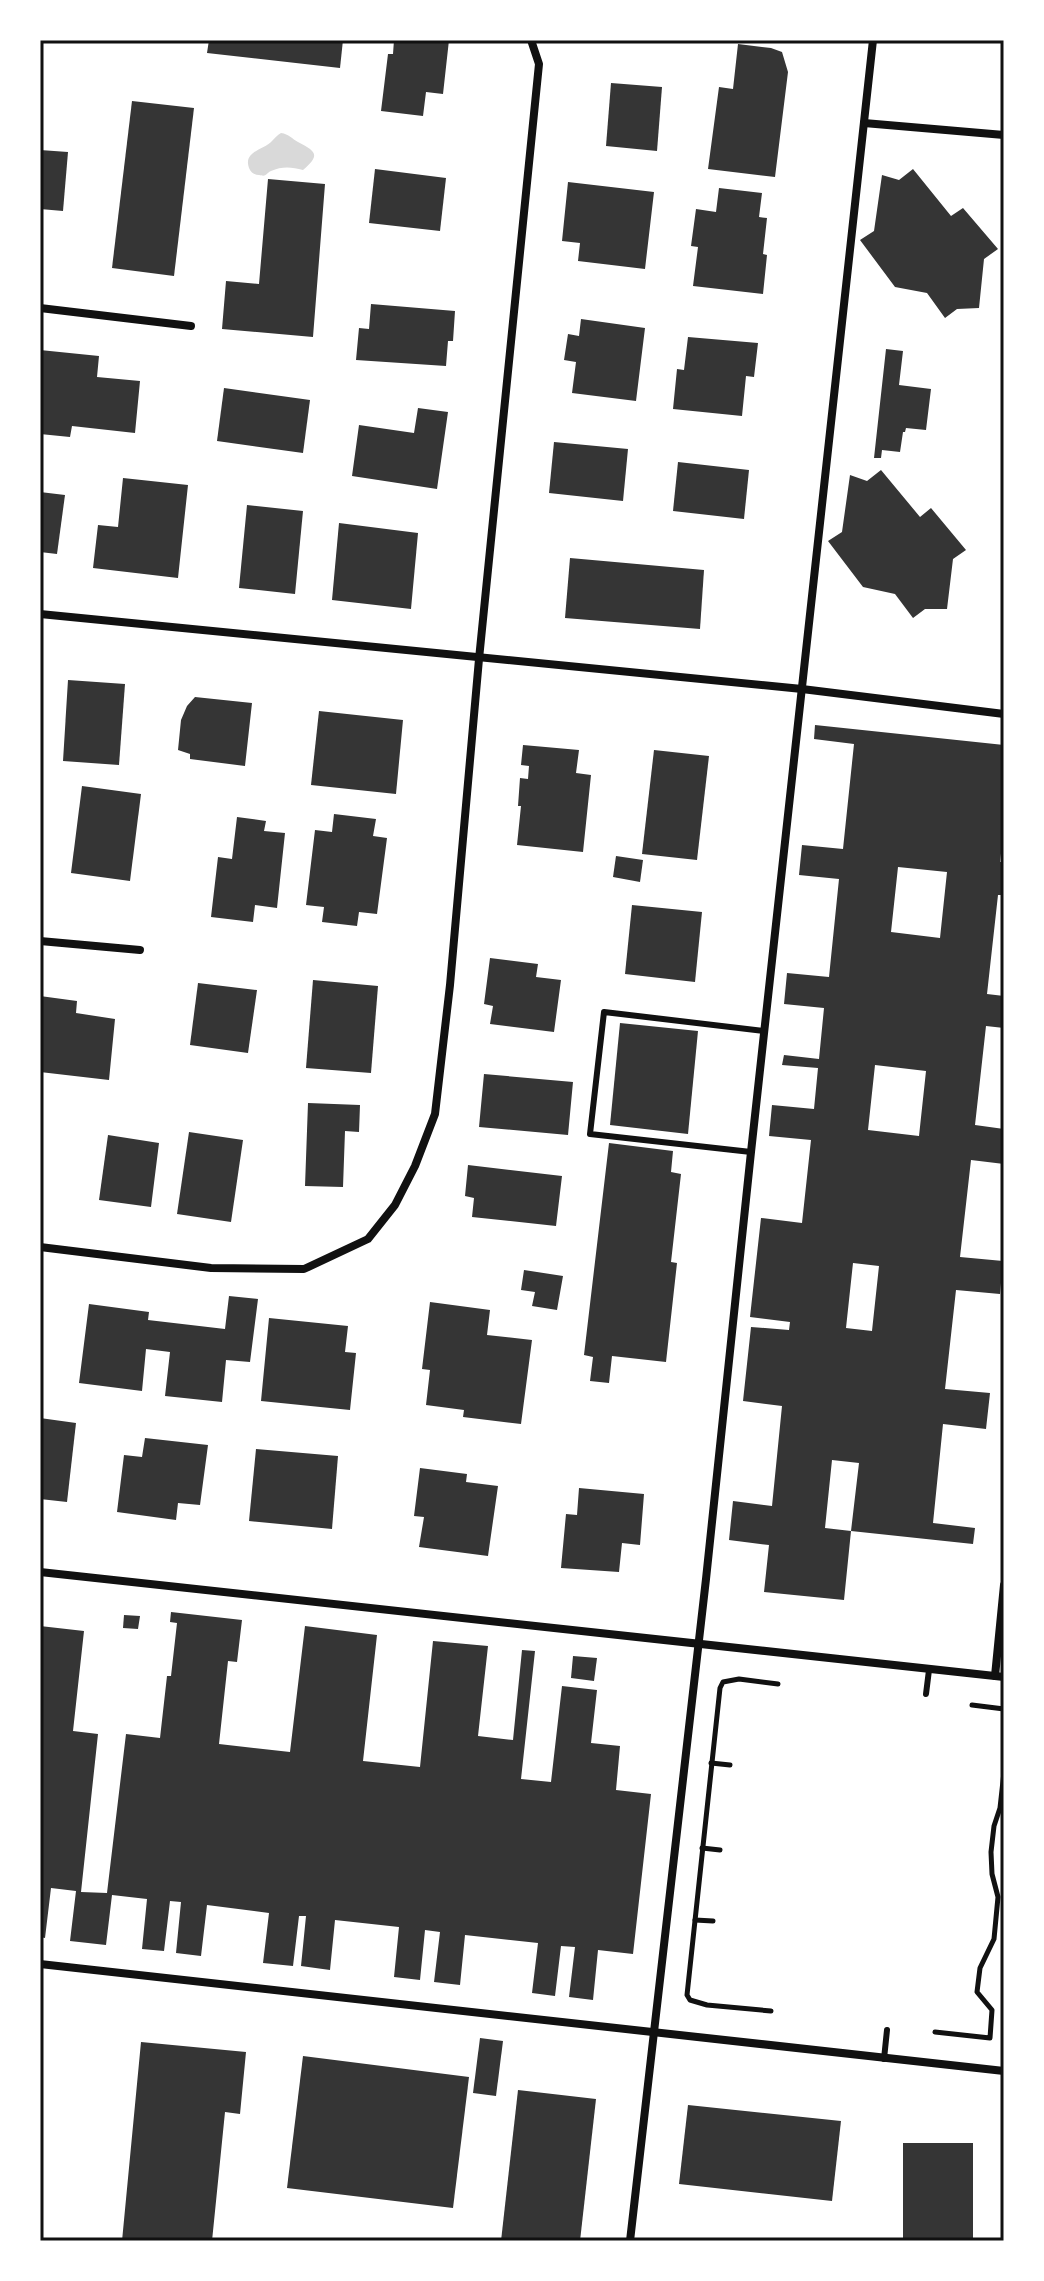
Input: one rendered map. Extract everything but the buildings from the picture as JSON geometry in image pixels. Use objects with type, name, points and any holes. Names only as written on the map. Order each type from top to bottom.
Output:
[{"type":"street","points":[[40,1247],[211,1268],[304,1269],[368,1239],[395,1205],[415,1166],[435,1114],[450,985],[479,659],[539,64],[531,40]]},
{"type":"street","points":[[630,2241],[699,1643],[873,40]]},
{"type":"street","points":[[864,123],[1004,135]]},
{"type":"street","points":[[40,308],[191,326]]},
{"type":"street","points":[[40,614],[802,689],[1004,714]]},
{"type":"street","points":[[40,941],[140,950]]},
{"type":"street","points":[[40,1572],[1000,1677],[1004,1585]]},
{"type":"street","points":[[40,1964],[1004,2071]]},
{"type":"lane","points":[[751,1152],[590,1134],[604,1012],[764,1031]]},
{"type":"lane","points":[[926,1694],[929,1670]]},
{"type":"lane","points":[[884,2059],[887,2030]]},
{"type":"path","points":[[771,2011],[707,2005],[690,2000],[687,1995],[720,1688],[723,1682],[739,1679],[778,1684]]},
{"type":"path","points":[[972,1705],[1004,1709]]},
{"type":"path","points":[[711,1763],[730,1765]]},
{"type":"path","points":[[935,2032],[990,2038],[992,2010],[977,1992],[980,1968],[994,1939],[998,1897],[991,1852],[1004,1772]]},
{"type":"path","points":[[702,1848],[720,1850]]},
{"type":"path","points":[[695,1920],[713,1921]]},
{"type":"shaded area","points":[[281,133],[312,151],[312,161],[303,170],[283,168],[265,175],[253,173],[249,168],[249,158]]}]
